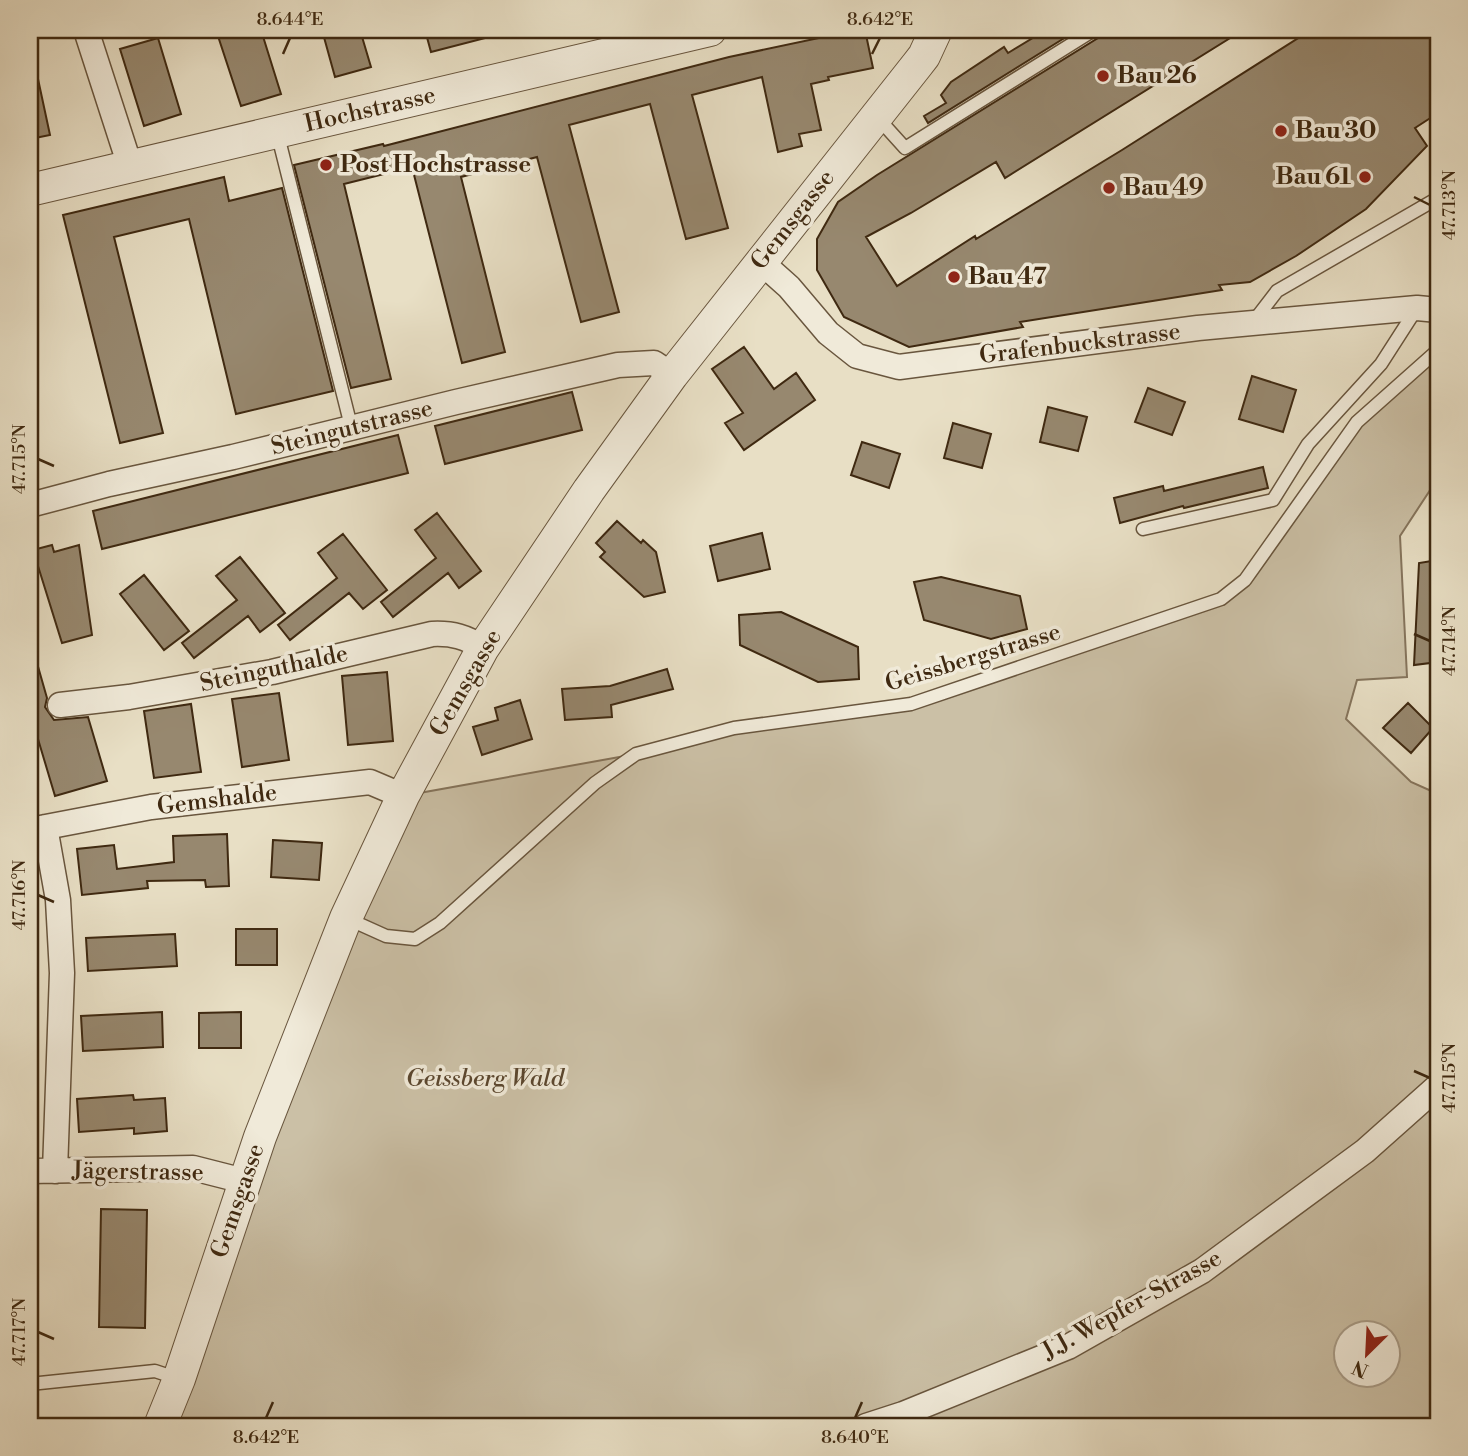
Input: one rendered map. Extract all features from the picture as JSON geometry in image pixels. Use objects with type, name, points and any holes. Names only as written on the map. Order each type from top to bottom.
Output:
[{"type":"street","points":[[86,30],[130,166]]},
{"type":"street","name":"Hochstrasse","points":[[30,190],[710,30]]},
{"type":"street","name":"Gemsgasse","points":[[160,1426],[179,1379],[244,1181],[346,918],[403,796],[483,648],[589,490],[672,376],[924,56],[936,30]]},
{"type":"street","name":"Grafenbuckstrasse","points":[[761,262],[789,287],[828,332],[857,356],[899,367],[1198,328],[1428,309]]},
{"type":"street","name":"Steingutstrasse","points":[[30,505],[109,484],[618,365],[654,363],[672,376]]},
{"type":"street","name":"Steinguthalde","points":[[60,705],[129,697],[272,672],[432,634],[452,633],[470,639],[483,648]]},
{"type":"street","name":"Gemshalde","points":[[37,829],[151,807],[370,782],[403,796]]},
{"type":"street","points":[[37,829],[58,900],[62,973],[55,1171]]},
{"type":"street","name":"J.J. Wepfer-Strasse","points":[[866,1426],[903,1414],[1068,1347],[1202,1271],[1365,1151],[1438,1086]]},
{"type":"street","name":"Jägerstrasse","points":[[30,1171],[193,1168],[244,1181]]},
{"type":"lane","points":[[876,116],[905,148],[1094,30]]},
{"type":"lane","points":[[277,132],[352,429]]},
{"type":"lane","points":[[1252,323],[1277,291],[1438,198]]},
{"type":"lane","points":[[1143,529],[1273,500],[1308,444],[1428,309]]},
{"type":"lane","name":"Geissbergstrasse","points":[[346,918],[386,936],[415,939],[440,923],[595,783],[636,754],[734,728],[911,704],[1221,599],[1245,580],[1357,422],[1438,350]]},
{"type":"lane","points":[[30,1384],[155,1371],[179,1379]]},
{"type":"green space","name":"Geissberg Wald","points":[[1438,350],[1438,478],[1400,536],[1407,677],[1357,680],[1346,719],[1411,782],[1438,794],[1438,1426],[160,1426],[403,796],[636,754],[734,728],[911,704],[1221,599],[1245,580],[1357,422]]},
{"type":"building","points":[[216,30],[261,30],[281,94],[241,106]]},
{"type":"building","points":[[322,30],[360,30],[371,67],[335,77]]},
{"type":"building","points":[[425,30],[493,30],[493,36],[431,52]]},
{"type":"building","points":[[818,30],[865,30],[873,68],[828,77],[829,80],[811,84],[821,130],[799,134],[802,146],[778,152],[762,77],[692,95],[728,228],[686,239],[650,104],[569,125],[619,312],[581,322],[537,157],[461,177],[505,352],[462,363],[412,167],[344,184],[391,379],[351,388],[294,165],[383,144],[384,146],[729,57],[819,38]]},
{"type":"building","points":[[1046,30],[1061,30],[1066,37],[928,123],[924,116],[946,103],[941,95],[951,82],[1004,47],[1008,53]]},
{"type":"building","points":[[1111,30],[1243,30],[1005,178],[996,162],[866,237],[897,286],[975,236],[976,239],[1122,150],[1311,30],[1438,30],[1438,113],[1415,128],[1427,146],[1366,209],[1296,256],[1250,282],[1219,285],[1222,290],[1020,322],[1023,327],[909,347],[844,317],[817,270],[817,239],[838,202]]},
{"type":"building","points":[[158,38],[181,114],[144,126],[120,49]]},
{"type":"building","points":[[38,79],[50,135],[30,139],[30,80]]},
{"type":"building","points":[[224,177],[229,201],[282,188],[333,391],[236,414],[189,219],[114,237],[163,433],[120,443],[63,215]]},
{"type":"building","points":[[744,347],[774,389],[796,373],[815,400],[744,450],[725,423],[743,413],[712,369]]},
{"type":"building","points":[[1252,376],[1296,390],[1283,432],[1239,419]]},
{"type":"building","points":[[1148,388],[1185,402],[1172,435],[1135,422]]},
{"type":"building","points":[[572,392],[582,430],[445,464],[435,426]]},
{"type":"building","points":[[1048,407],[1087,417],[1078,451],[1040,442]]},
{"type":"building","points":[[953,423],[991,434],[982,468],[944,458]]},
{"type":"building","points":[[398,435],[408,473],[102,549],[93,511]]},
{"type":"building","points":[[862,442],[900,454],[889,488],[851,475]]},
{"type":"building","points":[[1263,467],[1268,488],[1120,523],[1114,498],[1163,486],[1164,491]]},
{"type":"building","points":[[437,513],[481,571],[459,588],[448,573],[393,617],[381,602],[436,558],[415,530]]},
{"type":"building","points":[[617,521],[641,543],[643,540],[656,552],[665,592],[644,597],[600,557],[605,552],[596,543]]},
{"type":"building","points":[[762,533],[770,569],[718,581],[710,546]]},
{"type":"building","points":[[343,534],[387,590],[363,609],[349,593],[290,640],[278,625],[337,578],[318,553]]},
{"type":"building","points":[[52,545],[54,552],[79,545],[92,635],[62,643],[33,550]]},
{"type":"building","points":[[240,557],[285,613],[260,632],[248,616],[194,658],[182,643],[237,600],[216,576]]},
{"type":"building","points":[[1438,560],[1438,662],[1414,665],[1419,563]]},
{"type":"building","points":[[144,575],[189,631],[164,650],[120,594]]},
{"type":"building","points":[[941,577],[1020,596],[1027,629],[991,639],[924,620],[914,582]]},
{"type":"building","points":[[781,612],[858,647],[859,679],[818,682],[740,645],[739,615]]},
{"type":"building","points":[[30,656],[35,656],[47,698],[45,707],[54,720],[88,717],[107,781],[55,796],[35,729],[30,731]]},
{"type":"building","points":[[667,669],[673,689],[611,705],[612,717],[565,720],[562,689],[610,686]]},
{"type":"building","points":[[387,672],[393,741],[348,745],[342,676]]},
{"type":"building","points":[[279,693],[289,760],[242,767],[232,699]]},
{"type":"building","points":[[520,700],[532,739],[482,755],[473,727],[498,720],[495,708]]},
{"type":"building","points":[[1408,703],[1433,728],[1411,753],[1383,728]]},
{"type":"building","points":[[191,704],[201,772],[154,778],[144,711]]},
{"type":"building","points":[[227,834],[229,886],[206,887],[205,880],[147,881],[148,888],[82,895],[77,849],[114,845],[117,869],[174,862],[173,836]]},
{"type":"building","points":[[273,840],[322,843],[319,880],[271,877]]},
{"type":"building","points":[[236,929],[277,929],[277,965],[236,965]]},
{"type":"building","points":[[175,934],[177,966],[88,971],[86,938]]},
{"type":"building","points":[[162,1012],[163,1047],[83,1051],[81,1016]]},
{"type":"building","points":[[241,1012],[241,1048],[199,1048],[199,1013]]},
{"type":"building","points":[[133,1095],[134,1100],[165,1098],[167,1131],[134,1134],[134,1128],[79,1132],[77,1099]]},
{"type":"building","points":[[101,1209],[147,1210],[145,1328],[99,1327]]},
{"type":"place","name":"Bau 26","points":[[1103,76]]},
{"type":"place","name":"Bau 30","points":[[1281,131]]},
{"type":"place","name":"Post Hochstrasse","points":[[326,165]]},
{"type":"place","name":"Bau 61","points":[[1365,177]]},
{"type":"place","name":"Bau 49","points":[[1109,188]]},
{"type":"place","name":"Bau 47","points":[[954,277]]}]
